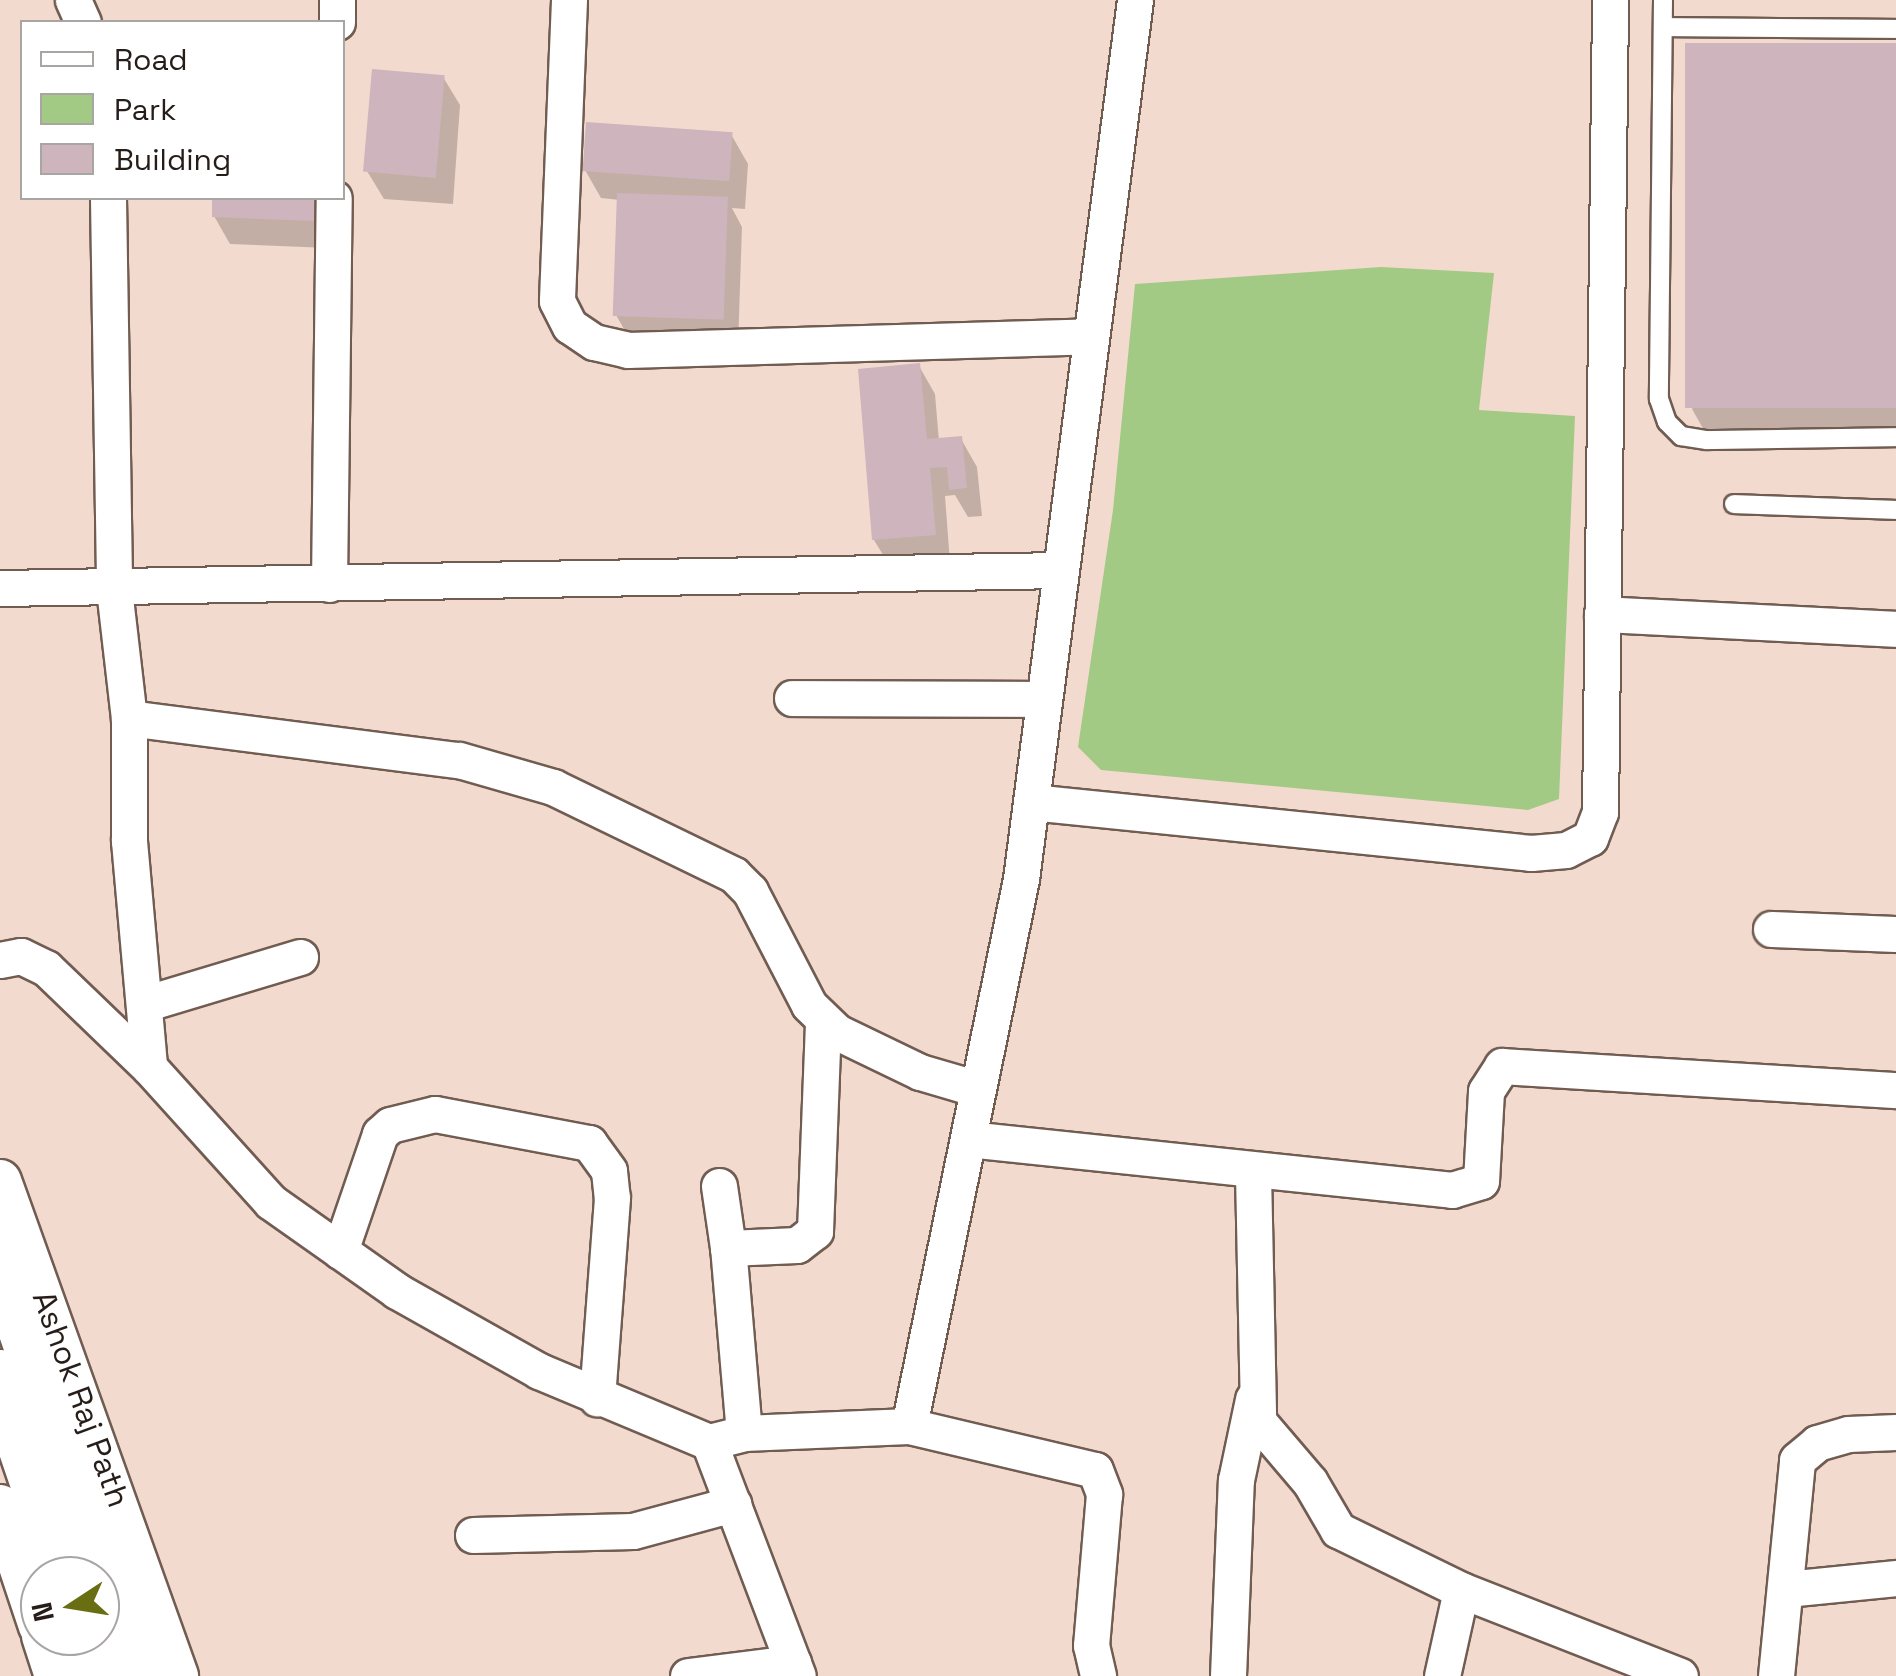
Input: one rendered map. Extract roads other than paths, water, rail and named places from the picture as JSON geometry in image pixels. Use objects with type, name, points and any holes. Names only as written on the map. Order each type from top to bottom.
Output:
[{"type":"main road","name":"Ashok Raj Path","points":[[0,1260],[145,1676]]},
{"type":"main road","points":[[0,1376],[61,1556]]},
{"type":"street","points":[[569,0],[557,300],[570,326],[594,342],[628,350],[1091,336]]},
{"type":"street","points":[[909,1426],[978,1090],[1031,802],[1135,0]]},
{"type":"street","points":[[1031,802],[1531,853],[1566,850],[1590,838],[1600,812],[1610,0]]},
{"type":"street","points":[[108,200],[114,589],[129,718],[129,842],[149,1067]]},
{"type":"street","points":[[328,584],[334,200]]},
{"type":"street","points":[[0,588],[1062,570]]},
{"type":"street","points":[[1602,614],[1896,628]]},
{"type":"street","points":[[792,698],[1044,699]]},
{"type":"street","points":[[129,718],[459,760],[553,787],[734,875],[750,891],[823,1022],[815,1231],[797,1246],[728,1248]]},
{"type":"street","points":[[1771,930],[1896,934]]},
{"type":"street","points":[[0,960],[22,956],[46,968],[149,1067],[234,1167],[340,1251],[397,1291],[597,1398],[709,1442],[744,1433],[909,1426],[1095,1470],[1104,1494],[1092,1645],[1098,1676]]},
{"type":"street","points":[[144,1004],[300,957]]},
{"type":"street","points":[[823,1022],[920,1072],[978,1090]]},
{"type":"street","points":[[968,1139],[1253,1174],[1468,1188],[1481,1181],[1487,1167],[1492,1075],[1515,1063],[1896,1090]]},
{"type":"street","points":[[340,1251],[380,1134],[390,1125],[435,1114],[589,1142],[609,1171],[612,1198],[597,1398]]},
{"type":"street","points":[[1228,1676],[1236,1480],[1253,1398],[1253,1174]]},
{"type":"street","name":"Ashok Raj Path","points":[[0,1181],[176,1676]]},
{"type":"street","points":[[719,1186],[744,1433]]},
{"type":"street","points":[[1253,1398],[1272,1445],[1310,1482],[1338,1530],[1461,1590],[1680,1676]]},
{"type":"street","points":[[1776,1676],[1797,1460],[1818,1442],[1848,1434],[1896,1432]]},
{"type":"street","points":[[688,1676],[795,1669],[709,1442]]},
{"type":"street","points":[[474,1535],[633,1531],[732,1504]]},
{"type":"street","points":[[0,1506],[20,1566]]},
{"type":"street","points":[[1786,1589],[1896,1578]]},
{"type":"street","points":[[1442,1676],[1461,1590]]},
{"type":"lane","points":[[1663,0],[1659,398],[1667,422],[1681,436],[1706,440],[1896,437]]},
{"type":"lane","points":[[1664,27],[1896,30]]},
{"type":"lane","points":[[1734,504],[1896,510]]}]
